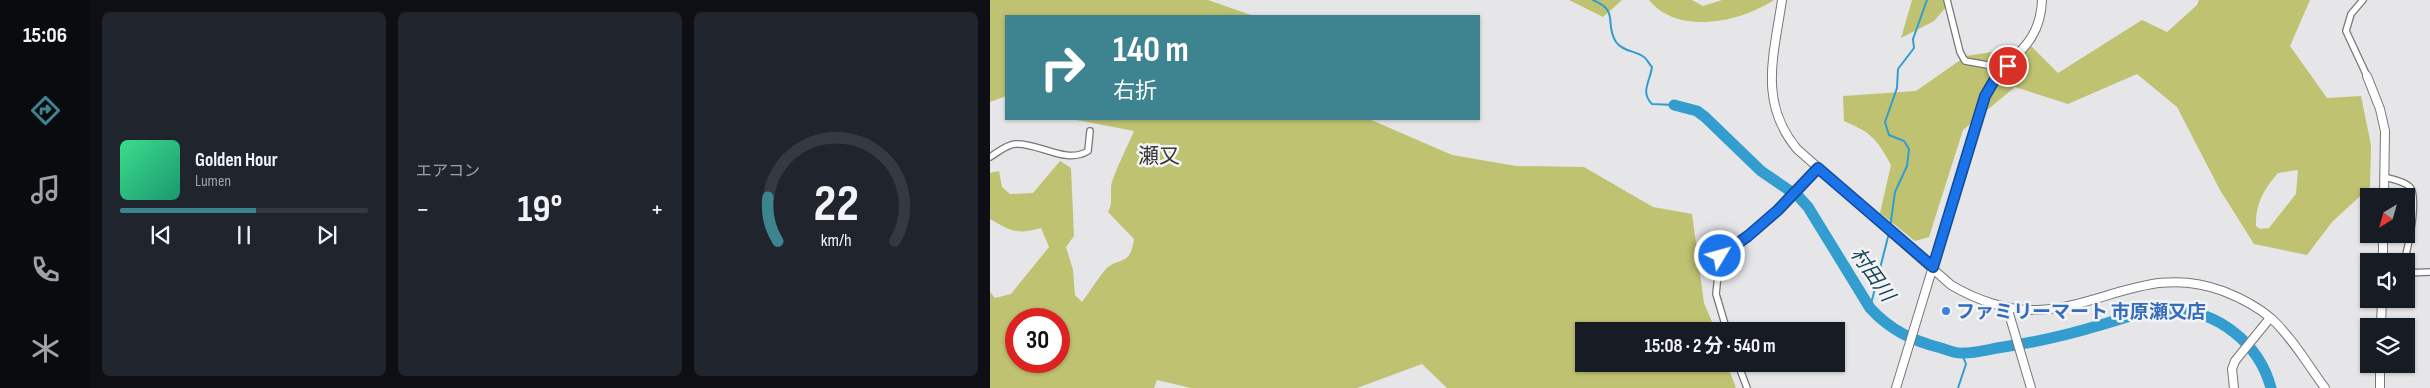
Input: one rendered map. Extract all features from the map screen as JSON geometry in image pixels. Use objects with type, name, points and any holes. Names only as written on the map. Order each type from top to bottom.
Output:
[{"type":"main road","points":[[1782,0],[1771,77],[1771,94],[1781,128],[1797,149],[1933,267],[1951,285],[1963,292],[2007,307],[2036,310],[2061,307],[2138,286],[2180,281],[2211,286],[2255,306],[2270,318],[2293,343],[2325,388]]},
{"type":"main road","points":[[1896,388],[1985,96],[1995,79],[2022,52],[2038,23],[2042,0]]},
{"type":"main road","points":[[2367,76],[2380,109],[2384,130],[2384,188]]},
{"type":"main road","points":[[2007,307],[2031,388]]},
{"type":"main road","points":[[2234,388],[2232,369],[2235,361],[2270,318]]},
{"type":"main road","points":[[2380,373],[2380,388]]},
{"type":"street","points":[[1947,0],[1960,52],[1965,61],[1993,66],[2022,52]]},
{"type":"street","points":[[2363,0],[2351,14],[2346,32],[2367,76]]},
{"type":"street","points":[[990,157],[1004,148],[1017,144],[1079,156],[1088,150],[1090,131]]},
{"type":"street","points":[[1724,322],[1716,294],[1720,256],[1748,236],[1778,210],[1818,168]]},
{"type":"street","points":[[2384,177],[2407,186],[2412,193],[2412,225],[2406,253]]},
{"type":"street","points":[[2415,273],[2430,272]]},
{"type":"street","points":[[1741,372],[1747,388]]},
{"type":"green space","points":[[990,0],[1208,0],[1251,15],[1005,15],[1005,96],[990,102]]},
{"type":"green space","points":[[1569,0],[1622,0],[1603,17]]},
{"type":"green space","points":[[1649,0],[1692,0],[1703,6],[1722,0],[1774,0],[1760,8],[1728,19],[1693,22],[1676,18],[1661,11]]},
{"type":"green space","points":[[1912,0],[1952,0],[1934,21],[1901,38]]},
{"type":"green space","points":[[2199,0],[2310,0],[2290,46],[2327,98],[2361,96],[2371,145],[2370,187],[2360,188],[2360,196],[2332,222],[2307,255],[2254,244],[2220,190],[2177,107],[2137,74],[2068,104],[2015,87],[1963,130],[1929,237],[1915,241],[1880,213],[1891,165],[1872,137],[1844,121],[1843,96],[1916,91],[1966,56],[2031,46],[2058,73],[2142,20],[2167,32],[2197,5]],"holes":[[[2298,170],[2296,194],[2269,228],[2260,229],[2256,226],[2257,211],[2261,197],[2278,173]]]},
{"type":"green space","points":[[1077,120],[1371,120],[1452,155],[1516,166],[1584,167],[1653,207],[1692,214],[1704,303],[1712,322],[1575,322],[1575,372],[1730,372],[1736,388],[1447,388],[1422,364],[1357,388],[1191,388],[1157,380],[1154,388],[990,388],[990,292],[995,298],[1011,294],[1049,247],[1041,228],[1014,231],[990,219],[990,173],[999,171],[1002,187],[1010,194],[1033,193],[1060,161],[1071,168],[1074,236],[1066,247],[1073,270],[1075,295],[1082,302],[1106,269],[1124,260],[1130,254],[1132,248],[1134,239],[1108,212],[1111,204],[1112,182],[1134,131]]},
{"type":"waterway","name":"村田川","points":[[1593,0],[1601,4],[1609,13],[1611,29],[1616,42],[1625,49],[1644,57],[1652,67],[1646,91],[1648,100],[1652,104],[1674,105]]},
{"type":"waterway","points":[[1890,228],[1895,192],[1907,166],[1909,149],[1904,141],[1889,135],[1885,122],[1897,88],[1898,69],[1914,48],[1913,39],[1927,0]]},
{"type":"waterway","name":"村田川","points":[[1674,105],[1697,111],[1761,171],[1799,197],[1808,207],[1870,308],[1886,323],[1902,334],[1960,353],[2022,344],[2060,336],[2153,310],[2171,309],[2188,311],[2205,316],[2234,332],[2257,357],[2271,388]]},
{"type":"waterway","points":[[1870,308],[1889,233]]},
{"type":"waterway","points":[[1958,388],[1966,364],[1962,354]]},
{"type":"place","name":"ファミリーマート 市原瀬又店","points":[[1946,311]]},
{"type":"district","name":"瀬又","points":[[1159,156]]},
{"type":"route","points":[[1720,256],[1731,246],[1748,236],[1778,210],[1818,168],[1933,267],[1985,96],[1995,79],[2008,66]]}]
